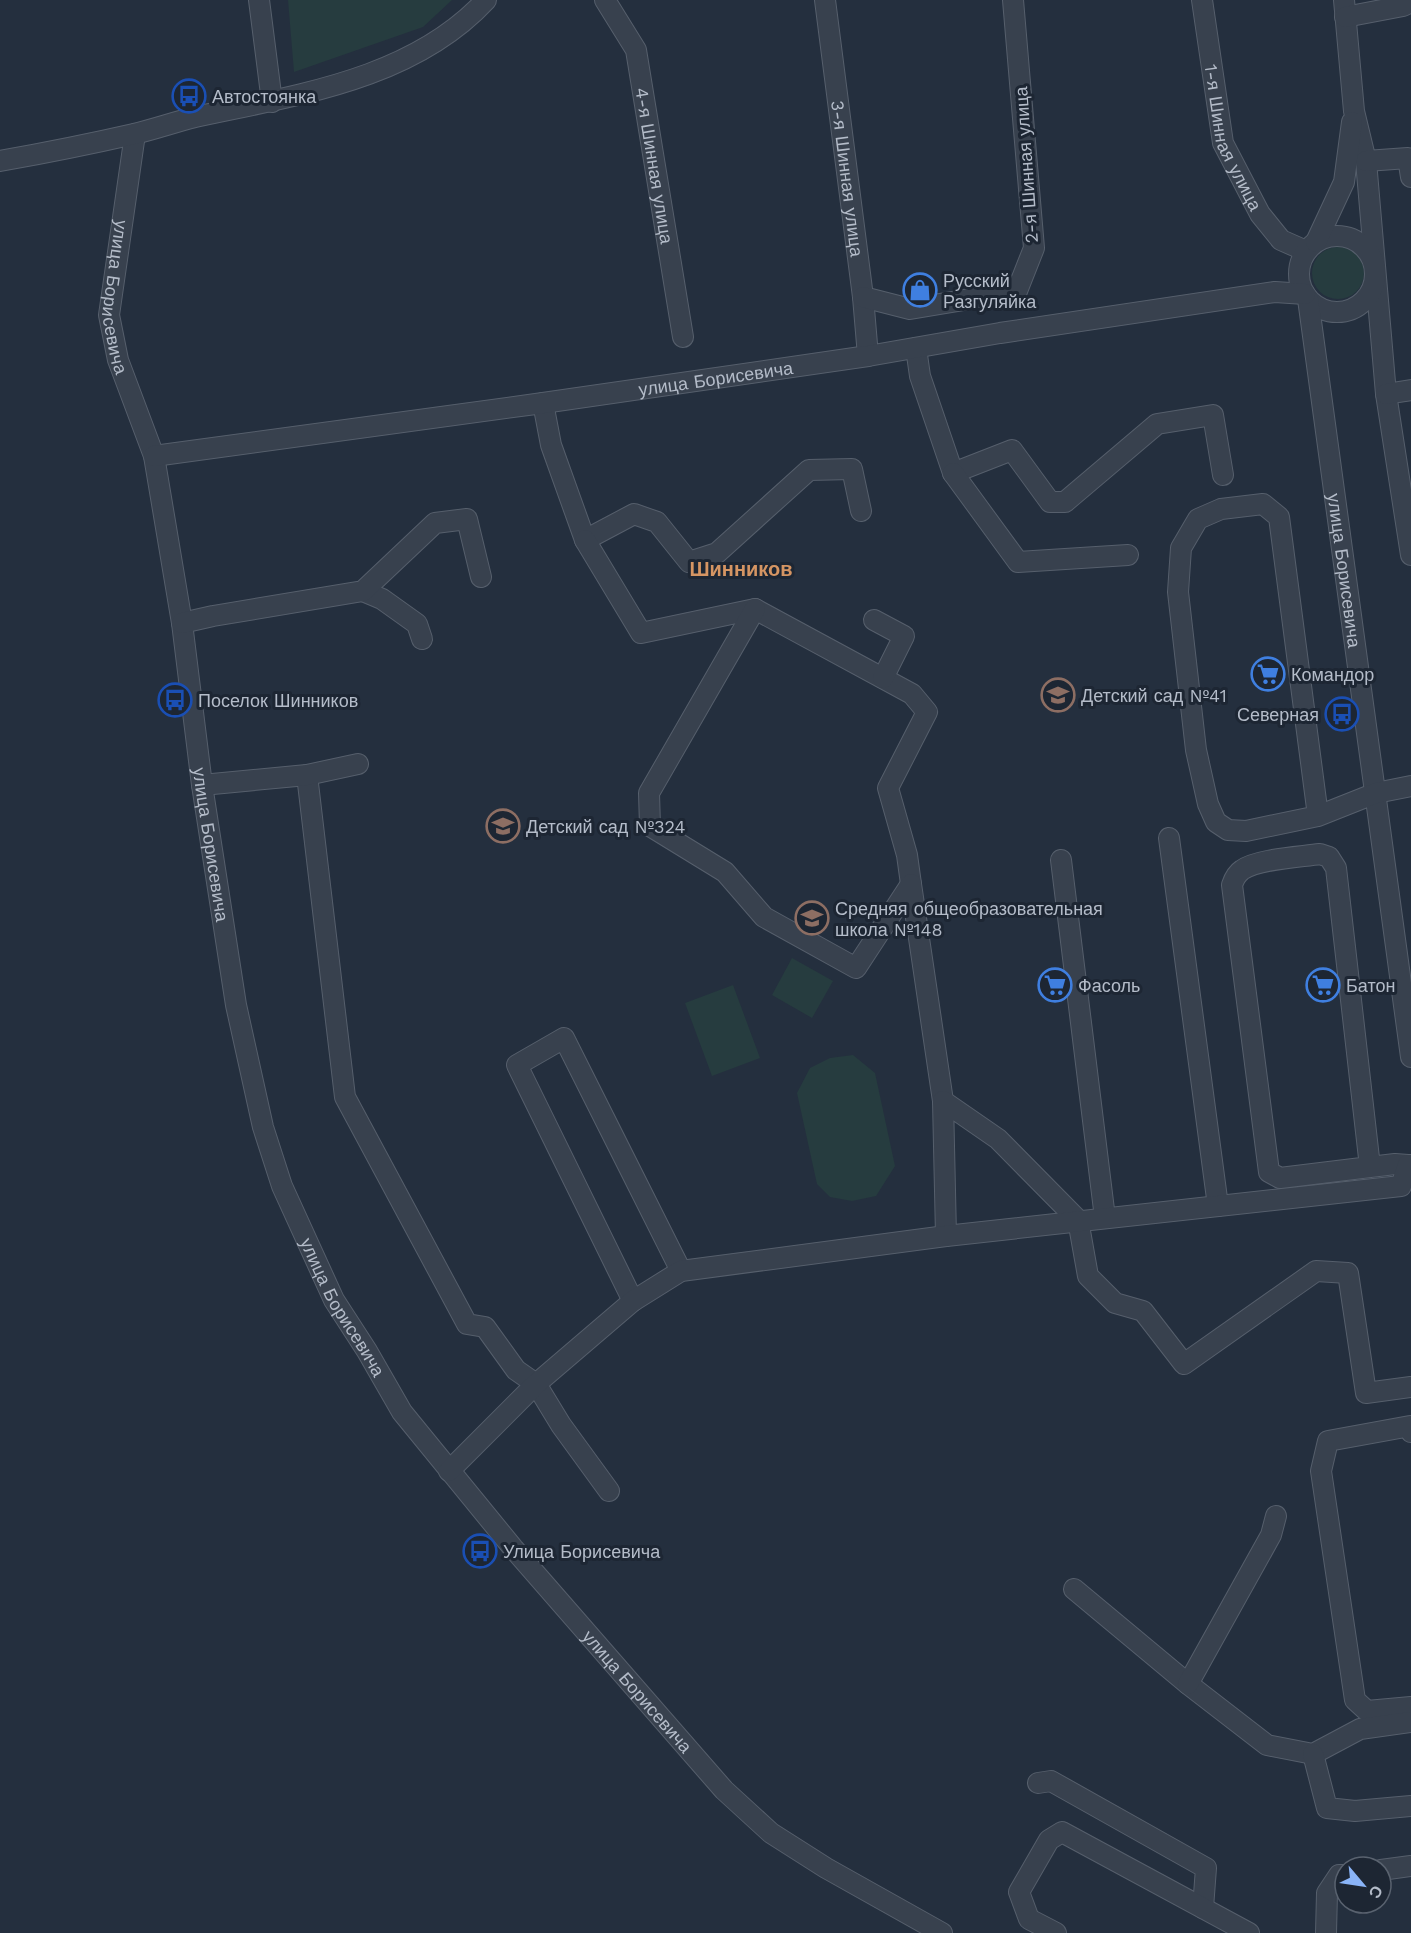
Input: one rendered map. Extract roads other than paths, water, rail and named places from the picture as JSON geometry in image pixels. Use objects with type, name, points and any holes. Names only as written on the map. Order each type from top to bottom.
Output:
[{"type":"street","points":[[259,0],[272,102]]},
{"type":"street","points":[[0,161],[135,134],[195,117],[302,95],[364,75],[406,57],[448,33],[486,0]]},
{"type":"street","name":"4-я Шинная улица","points":[[605,0],[636,50],[683,337]]},
{"type":"street","name":"3-я Шинная улица","points":[[825,0],[863,297],[868,356]]},
{"type":"street","name":"2-я Шинная улица","points":[[863,297],[910,309],[1017,291],[1034,248],[1013,0]]},
{"type":"street","name":"1-я Шинная улица","points":[[1202,0],[1223,143],[1260,214],[1281,240],[1308,252]]},
{"type":"street","points":[[1411,2],[1403,6],[1344,9],[1354,111],[1366,161],[1386,394],[1411,555]]},
{"type":"street","points":[[1275,292],[1308,252],[1327,237],[1339,235],[1356,240],[1369,252],[1376,275],[1373,288],[1366,299],[1350,309],[1331,311],[1318,307],[1307,296],[1300,284],[1308,252],[1344,182],[1354,111]]},
{"type":"street","name":"улица Борисевича","points":[[135,134],[109,315],[118,360],[154,456],[182,623],[202,785],[236,1005],[262,1127],[282,1186],[334,1300],[402,1412],[513,1548],[724,1790],[771,1833],[826,1868],[942,1933]]},
{"type":"street","points":[[1366,161],[1408,158],[1411,177]]},
{"type":"street","name":"улица Борисевича","points":[[154,456],[868,356],[1000,333],[1275,292],[1307,296],[1411,1057]]},
{"type":"street","points":[[916,348],[920,376],[953,473],[1018,562],[1128,555]]},
{"type":"street","points":[[1386,394],[1411,390]]},
{"type":"street","points":[[543,403],[551,445],[585,540],[641,633],[755,609],[912,694],[927,712],[888,788],[907,855],[943,1101],[946,1236]]},
{"type":"street","points":[[953,473],[1012,450],[1050,502],[1065,502],[1157,424],[1214,415],[1222,476]]},
{"type":"street","points":[[585,540],[634,514],[657,522],[689,562],[717,553],[809,470],[852,469],[861,511]]},
{"type":"street","points":[[1318,816],[1279,517],[1263,504],[1221,509],[1197,519],[1181,548],[1178,592],[1196,750],[1208,804],[1216,822],[1228,830],[1246,831],[1318,816],[1376,793],[1411,786]]},
{"type":"street","points":[[363,591],[435,523],[467,519],[482,578]]},
{"type":"street","points":[[182,623],[363,591],[382,599],[417,624],[422,639]]},
{"type":"street","points":[[755,609],[649,793],[650,826],[725,872],[764,917],[856,968],[911,884]]},
{"type":"street","points":[[874,620],[904,636],[883,678]]},
{"type":"street","points":[[202,785],[307,775],[358,765]]},
{"type":"street","points":[[307,775],[345,1097],[467,1324],[485,1327],[516,1370],[536,1384],[561,1425],[609,1491]]},
{"type":"street","points":[[1168,838],[1218,1206]]},
{"type":"street","points":[[449,1471],[536,1384],[633,1301],[681,1271],[1078,1220],[1401,1186],[1410,1165],[1395,1164],[1280,1178],[1269,1172],[1232,885],[1241,870],[1252,864],[1320,854],[1329,857],[1336,868],[1370,1167]]},
{"type":"street","points":[[1061,860],[1106,1218]]},
{"type":"street","points":[[633,1301],[517,1065],[564,1038],[681,1271]]},
{"type":"street","points":[[943,1101],[998,1139],[1078,1220],[1088,1276],[1115,1304],[1143,1311],[1184,1364],[1316,1271],[1348,1273],[1366,1393],[1411,1387]]},
{"type":"street","points":[[1411,1432],[1410,1426],[1328,1441],[1321,1472],[1355,1700],[1367,1711],[1411,1707]]},
{"type":"street","points":[[1188,1684],[1271,1535],[1276,1516]]},
{"type":"street","points":[[1074,1589],[1188,1684],[1268,1745],[1313,1754],[1360,1729],[1411,1722]]},
{"type":"street","points":[[1313,1754],[1327,1808],[1355,1811],[1411,1806]]},
{"type":"street","points":[[1038,1783],[1051,1781],[1206,1868],[1203,1908]]},
{"type":"street","points":[[1056,1933],[1029,1919],[1019,1892],[1048,1840],[1062,1832],[1249,1933]]},
{"type":"street","points":[[1393,1868],[1411,1866]]},
{"type":"street","points":[[1326,1933],[1327,1893],[1333,1884]]},
{"type":"place","name":"Автостоянка","points":[[189,96]]},
{"type":"place","name":"Русский Разгуляйка","points":[[920,290]]},
{"type":"place","name":"Командор","points":[[1268,674]]},
{"type":"place","name":"Детский сад №41","points":[[1058,695]]},
{"type":"place","name":"Поселок Шинников","points":[[175,700]]},
{"type":"place","name":"Северная","points":[[1342,714]]},
{"type":"place","name":"Детский сад №324","points":[[503,826]]},
{"type":"place","name":"Средняя общеобразовательная школа №148","points":[[812,918]]},
{"type":"place","name":"Фасоль","points":[[1055,985]]},
{"type":"place","name":"Батон","points":[[1323,985]]},
{"type":"place","name":"Улица Борисевича","points":[[480,1551]]},
{"type":"district","name":"Шинников","points":[[741,569]]}]
